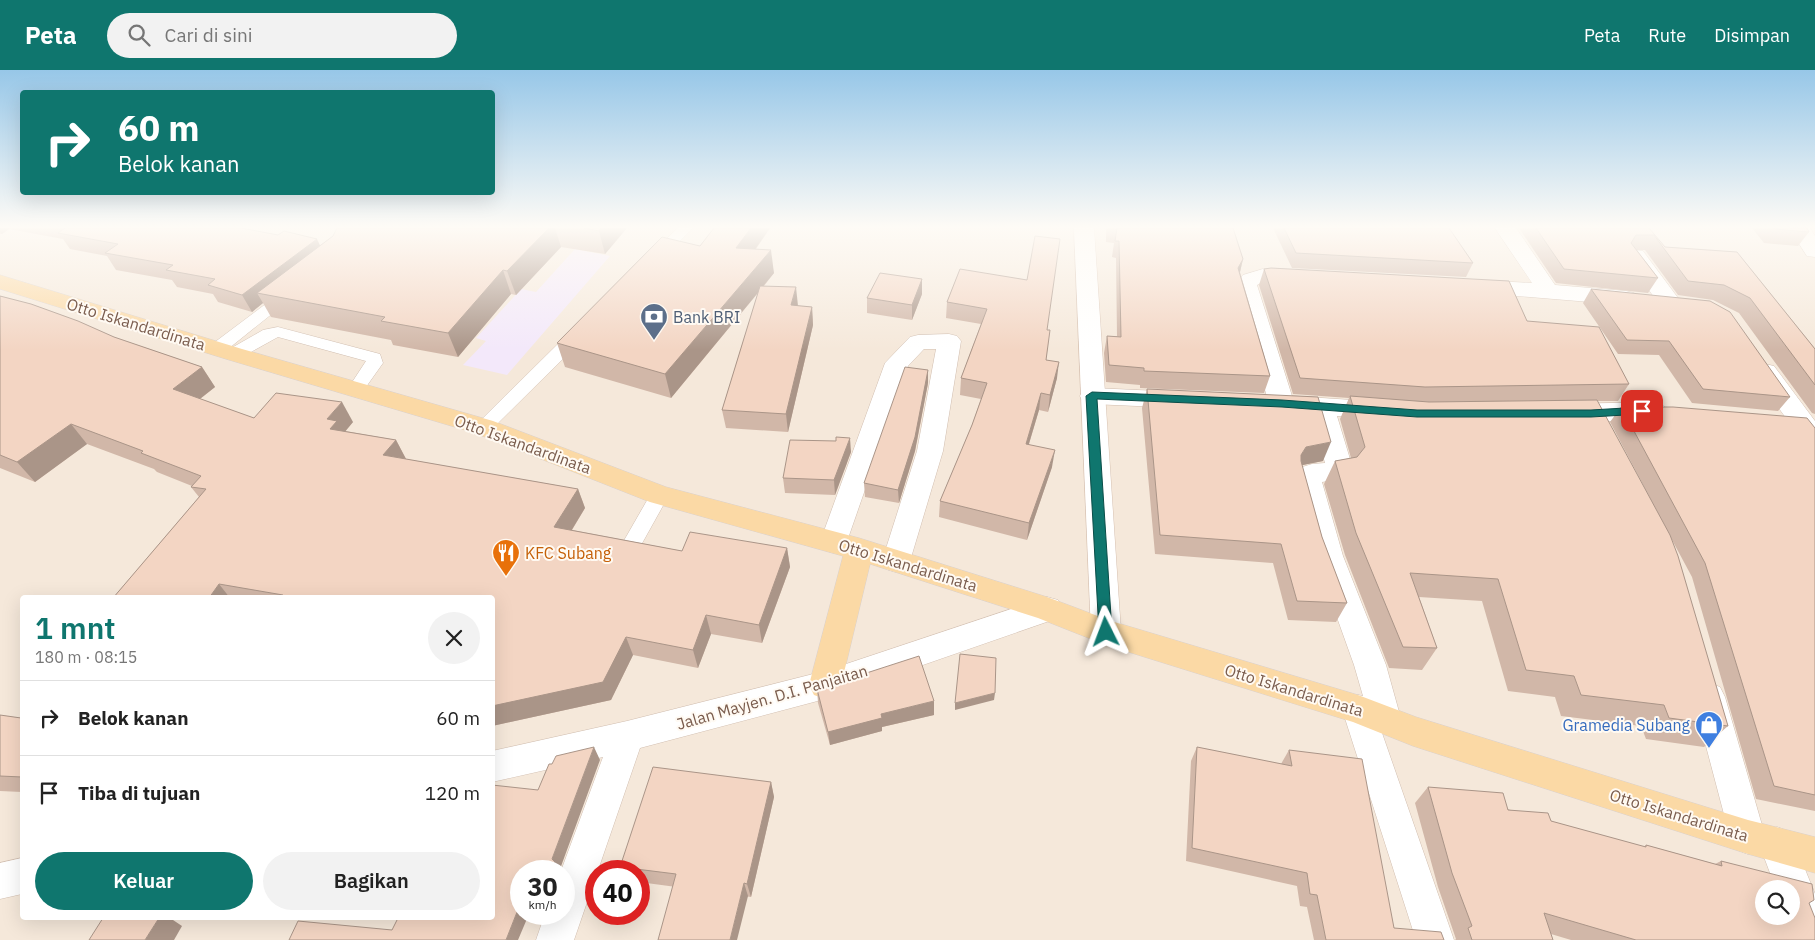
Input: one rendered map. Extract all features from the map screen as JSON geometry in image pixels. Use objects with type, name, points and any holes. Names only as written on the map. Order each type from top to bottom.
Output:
[{"type":"main road","name":"Otto Iskandardinata","points":[[0,282],[484,428],[660,495],[846,545],[1047,609],[1106,632],[1371,714],[1413,731],[1815,855]]},
{"type":"main road","points":[[825,685],[846,545]]},
{"type":"street","points":[[1086,269],[1106,632]]},
{"type":"street","points":[[1533,269],[1548,291]]},
{"type":"street","points":[[1460,286],[1548,291],[1679,304],[1647,269]]},
{"type":"street","points":[[1282,404],[1246,284],[1250,279],[1266,275],[1324,278]]},
{"type":"street","points":[[846,545],[897,363],[918,342],[948,340],[930,451],[896,562]]},
{"type":"street","points":[[1751,351],[1810,429]]},
{"type":"street","points":[[1092,396],[1206,401]]},
{"type":"street","points":[[1253,403],[1408,413]]},
{"type":"street","points":[[1322,407],[1340,469],[1333,473],[1312,473],[1308,475],[1308,480],[1330,556],[1370,665],[1371,714],[1435,940]]},
{"type":"street","points":[[1542,413],[1597,426],[1642,411],[1681,412]]},
{"type":"street","points":[[1774,420],[1810,429]]},
{"type":"street","name":"Jalan Mayjen. D.I. Panjaitan","points":[[495,766],[627,736],[825,685],[1047,609]]},
{"type":"street","points":[[1702,674],[1763,840],[1814,940]]},
{"type":"street","points":[[554,940],[627,736]]},
{"type":"street","points":[[0,881],[20,876]]},
{"type":"lane","points":[[225,351],[300,285]]},
{"type":"lane","points":[[484,428],[588,324]]},
{"type":"lane","points":[[634,542],[660,495]]},
{"type":"shaded area","points":[[0,269],[1815,269],[1815,940],[0,940]]},
{"type":"shaded area","points":[[557,269],[599,269],[507,375],[463,365],[486,341],[476,338],[521,289],[536,292]]},
{"type":"building","points":[[277,269],[242,295],[208,285],[215,279],[166,270]]},
{"type":"building","points":[[290,269],[509,269],[507,271],[503,270],[448,333],[381,321],[385,317],[257,293]]},
{"type":"building","name":"Bank BRI","points":[[631,269],[755,269],[665,374],[557,343]]},
{"type":"building","points":[[960,269],[1027,280],[1029,269],[1056,269],[1047,330],[1050,330],[1046,360],[1059,362],[1050,395],[1041,393],[1026,444],[1055,450],[1029,523],[940,501],[972,425],[987,383],[961,378],[987,309],[947,302]]},
{"type":"building","points":[[1120,269],[1238,269],[1270,376],[1144,371],[1144,368],[1109,365],[1107,336],[1121,337]]},
{"type":"building","points":[[1264,269],[1509,281],[1527,321],[1599,327],[1629,384],[1425,387],[1300,378]]},
{"type":"building","points":[[1564,269],[1651,269],[1658,278]]},
{"type":"building","points":[[1679,269],[1750,269],[1815,349],[1815,385],[1750,298],[1724,285],[1688,281]]},
{"type":"building","points":[[880,273],[922,279],[912,305],[867,298]]},
{"type":"building","points":[[760,286],[796,287],[791,305],[812,307],[786,414],[722,410]]},
{"type":"building","points":[[1591,289],[1710,301],[1730,312],[1790,397],[1703,389],[1669,341],[1627,340]]},
{"type":"building","points":[[0,296],[31,304],[78,321],[114,337],[202,367],[173,389],[254,418],[276,393],[342,402],[327,419],[337,421],[330,429],[396,440],[383,455],[578,489],[554,527],[682,551],[690,532],[787,548],[759,625],[706,615],[693,650],[626,637],[603,682],[495,705],[495,595],[283,595],[219,584],[211,595],[116,595],[206,489],[191,487],[201,476],[141,453],[143,451],[71,424],[17,462],[0,455]]},
{"type":"building","points":[[905,367],[928,370],[915,437],[898,490],[864,483]]},
{"type":"building","points":[[1147,389],[1318,397],[1331,442],[1306,447],[1301,455],[1301,461],[1322,537],[1347,603],[1297,601],[1281,544],[1160,535]]},
{"type":"building","points":[[1350,396],[1429,402],[1597,400],[1670,535],[1678,556],[1728,726],[1669,718],[1664,705],[1581,695],[1574,676],[1526,670],[1498,579],[1410,573],[1437,648],[1403,647],[1356,533],[1335,461],[1357,457],[1365,447]]},
{"type":"building","points":[[1621,407],[1673,407],[1807,418],[1815,428],[1815,795],[1774,786],[1705,563]]},
{"type":"building","points":[[836,437],[850,438],[834,480],[783,478],[790,440],[836,441]]},
{"type":"building","points":[[960,654],[996,658],[995,693],[955,703]]},
{"type":"building","points":[[919,656],[934,701],[881,714],[882,718],[828,732],[817,689]]},
{"type":"building","points":[[0,715],[20,718],[20,777],[0,776]]},
{"type":"building","points":[[594,747],[553,860],[510,860],[510,925],[512,925],[506,940],[289,940],[298,921],[392,930],[397,920],[495,920],[495,785],[538,790],[549,764],[552,764],[556,756]]},
{"type":"building","points":[[1197,747],[1292,766],[1289,750],[1362,759],[1394,928],[1441,932],[1444,940],[1326,940],[1317,895],[1310,894],[1307,873],[1192,848]]},
{"type":"building","points":[[653,767],[771,782],[747,884],[744,883],[730,940],[658,940],[676,874],[650,871],[650,860],[622,860]]},
{"type":"building","points":[[1428,787],[1503,793],[1508,810],[1548,813],[1551,821],[1646,847],[1646,845],[1722,866],[1721,861],[1796,880],[1755,880],[1755,925],[1800,925],[1800,881],[1812,884],[1814,900],[1809,903],[1815,918],[1815,940],[1636,940],[1544,913],[1553,940],[1472,940],[1468,928],[1472,926],[1452,873]]},
{"type":"building","points":[[102,920],[158,920],[145,940],[89,940]]},
{"type":"place","name":"Bank BRI","points":[[654,341]]},
{"type":"place","name":"KFC Subang","points":[[506,577]]},
{"type":"place","name":"Gramedia Subang","points":[[1709,749]]},
{"type":"route","points":[[1106,632],[1092,396],[1282,404],[1417,414],[1642,411]]}]
